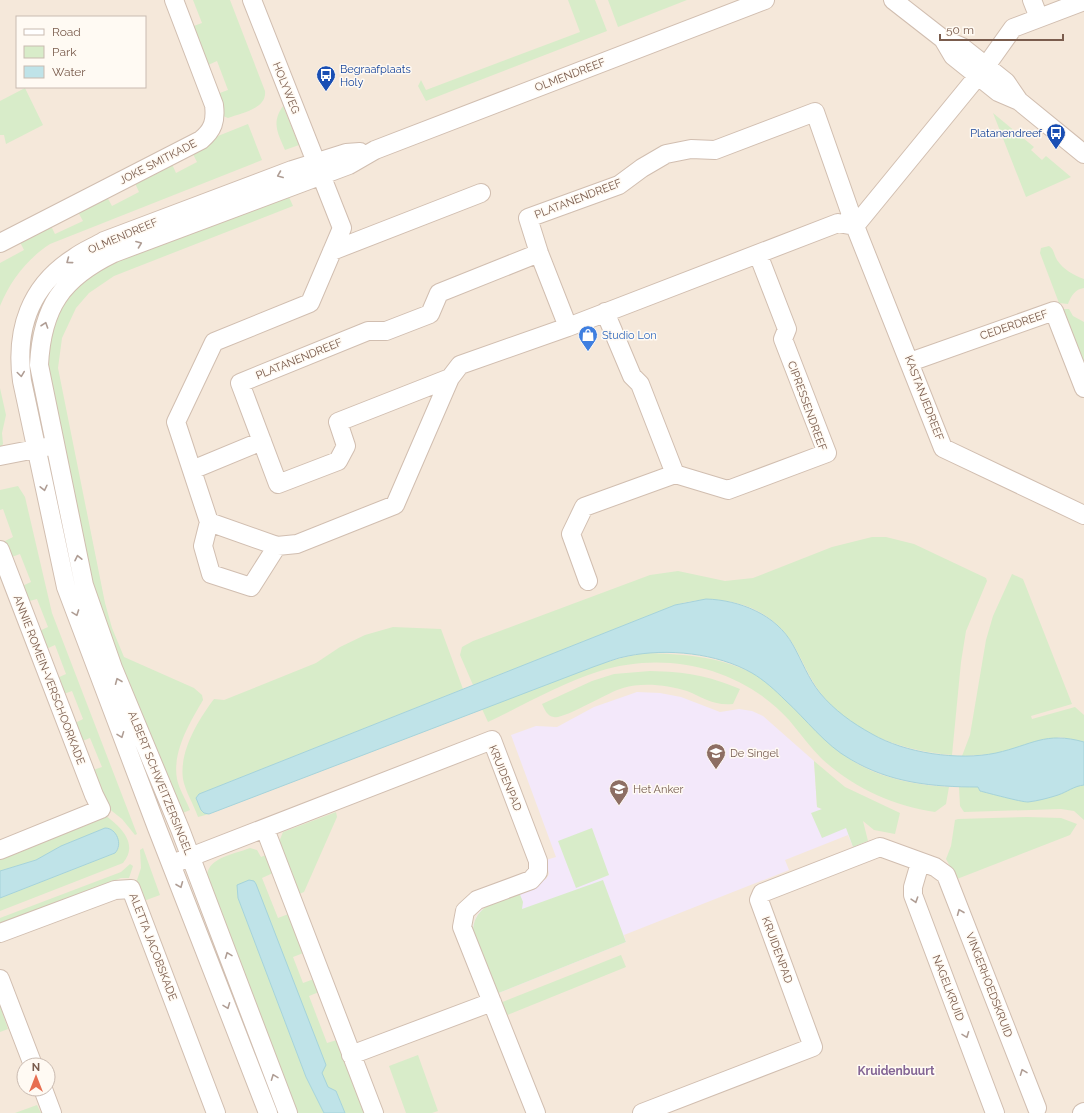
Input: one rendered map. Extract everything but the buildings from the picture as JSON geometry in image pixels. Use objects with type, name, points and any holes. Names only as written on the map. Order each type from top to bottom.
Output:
[{"type":"street","name":"JOKE SMITKADE","points":[[0,243],[201,140],[210,133],[216,117],[214,105],[174,0]]},
{"type":"street","name":"HOLYWEG","points":[[252,0],[278,70],[319,169]]},
{"type":"street","name":"OLMENDREEF","points":[[35,450],[22,381],[19,350],[23,327],[30,308],[39,291],[52,276],[74,257],[104,242],[292,170],[319,169],[349,165],[375,150],[765,0]]},
{"type":"street","points":[[893,0],[943,39],[953,56],[982,71],[998,92],[1019,101],[1084,154]]},
{"type":"street","points":[[1032,0],[1039,18]]},
{"type":"street","points":[[855,226],[982,71],[1013,28],[1084,1]]},
{"type":"street","name":"PLATANENDREEF","points":[[209,522],[277,546],[297,544],[395,505],[450,378],[460,365],[568,327],[838,223],[855,226],[815,112],[714,150],[691,149],[666,154],[642,168],[619,185],[528,218],[538,253],[568,327]]},
{"type":"street","name":"OLMENDREEF","points":[[55,446],[41,380],[39,365],[40,350],[43,330],[48,315],[56,300],[68,284],[85,269],[114,253],[319,169]]},
{"type":"street","points":[[277,546],[251,587],[211,574],[203,546],[209,522],[176,422],[214,342],[310,303],[342,228],[319,169]]},
{"type":"street","points":[[332,250],[480,193]]},
{"type":"street","name":"KASTANJEDREEF","points":[[855,226],[943,448],[1084,514]]},
{"type":"street","name":"PLATANENDREEF","points":[[450,378],[338,422],[346,446],[338,461],[278,484],[240,383],[368,331],[386,331],[430,314],[439,292],[538,253]]},
{"type":"street","name":"CIPRESSENDREEF","points":[[675,474],[728,490],[827,453],[782,340],[787,329],[758,254]]},
{"type":"street","name":"CEDERDREEF","points":[[910,362],[1054,311],[1082,379]]},
{"type":"street","points":[[588,580],[572,534],[584,507],[675,474],[640,384],[632,376],[605,312]]},
{"type":"street","points":[[192,470],[262,440]]},
{"type":"street","points":[[0,456],[55,446]]},
{"type":"street","name":"ALBERT SCHWEITZERSINGEL","points":[[55,446],[84,585],[113,668],[190,857],[288,1113]]},
{"type":"street","name":"ALBERT SCHWEITZERSINGEL","points":[[35,450],[66,587],[268,1113]]},
{"type":"street","name":"ANNIE ROMEIN-VERSCHOORKADE","points":[[0,550],[32,637],[94,796],[101,810],[0,850]]},
{"type":"street","name":"KRUIDENPAD","points":[[172,864],[492,740],[538,861],[538,872],[531,880],[477,900],[465,911],[462,927],[536,1113]]},
{"type":"street","points":[[264,829],[374,1113]]},
{"type":"street","name":"KRUIDENPAD","points":[[642,1113],[682,1106],[813,1047],[759,900],[762,894],[880,847],[928,865]]},
{"type":"street","name":"VINGERHOEDSKRUID","points":[[928,865],[946,875],[1038,1111]]},
{"type":"street","name":"NAGELKRUID","points":[[928,865],[912,887],[912,895],[995,1113]]},
{"type":"street","name":"ALETTA JACOBSKADE","points":[[0,932],[115,890],[131,888],[216,1113]]},
{"type":"street","points":[[0,979],[30,1057]]},
{"type":"street","points":[[351,1055],[492,1002]]},
{"type":"street","points":[[46,1097],[52,1113]]},
{"type":"shaded area","points":[[0,0],[1084,0],[1084,1113],[0,1113]]},
{"type":"shaded area","points":[[637,692],[660,693],[681,697],[720,712],[739,709],[752,711],[763,716],[814,761],[817,807],[833,814],[868,841],[853,847],[848,835],[785,860],[789,870],[624,935],[626,942],[496,994],[473,926],[476,917],[480,911],[546,879],[549,874],[546,860],[556,857],[511,735],[536,726],[557,727],[594,707]]},
{"type":"green space","points":[[193,0],[230,0],[265,91],[265,97],[258,106],[228,118],[223,116],[217,94],[228,90],[217,61],[206,66],[191,27],[202,23]]},
{"type":"green space","points":[[568,0],[595,0],[607,31],[426,101],[418,86],[421,80],[426,90],[580,32]]},
{"type":"green space","points":[[608,0],[687,0],[618,27]]},
{"type":"green space","points":[[25,88],[43,125],[6,144],[4,135],[0,135],[0,101]]},
{"type":"green space","points":[[283,106],[299,145],[285,150],[277,128],[277,118]]},
{"type":"green space","points":[[993,113],[1034,147],[1031,150],[1042,160],[1046,156],[1071,177],[1026,197]]},
{"type":"green space","points":[[248,124],[262,160],[50,244],[41,250],[20,271],[14,279],[0,306],[0,263],[24,250],[19,240],[50,224],[55,234],[83,221],[77,210],[106,195],[112,206],[139,192],[134,181],[171,162],[176,173],[197,162],[192,152],[213,138]]},
{"type":"green space","points":[[277,197],[278,201],[289,197],[293,206],[114,276],[89,293],[76,308],[62,338],[58,368],[105,603],[112,628],[124,657],[194,688],[202,695],[203,700],[183,738],[177,758],[176,769],[178,783],[190,810],[178,815],[100,613],[46,378],[49,332],[66,297],[98,267]]},
{"type":"green space","points":[[1049,246],[1063,267],[1072,274],[1084,279],[1084,288],[1074,293],[1068,304],[1059,303],[1040,253],[1041,248]]},
{"type":"green space","points":[[1062,309],[1069,309],[1073,316],[1084,322],[1084,368]]},
{"type":"green space","points":[[0,388],[6,415],[2,433],[3,444],[0,448]]},
{"type":"green space","points":[[18,486],[25,497],[52,613],[137,834],[135,835],[122,819],[103,804],[90,771],[102,767],[90,738],[80,742],[73,724],[83,719],[72,691],[61,695],[55,679],[66,674],[55,645],[44,650],[37,632],[48,627],[37,599],[26,602],[20,587],[31,582],[20,554],[9,558],[3,542],[13,537],[3,509],[0,510],[0,490]]},
{"type":"green space","points":[[872,537],[886,537],[914,544],[986,578],[987,581],[966,631],[961,662],[952,755],[902,746],[870,733],[842,715],[829,703],[813,682],[793,644],[783,630],[756,610],[741,604],[708,600],[691,601],[675,605],[473,685],[460,655],[462,647],[473,641],[650,575],[678,571],[725,581],[753,578],[832,547]]},
{"type":"green space","points":[[1012,574],[1023,579],[1072,704],[1031,716],[1032,719],[1075,707],[1084,715],[1084,742],[1060,737],[993,754],[962,756],[970,735],[986,640],[993,616]]},
{"type":"green space","points":[[393,627],[441,629],[463,689],[199,794],[204,813],[209,814],[198,817],[184,784],[184,758],[196,726],[214,699],[224,700],[316,663],[340,647],[365,635]]},
{"type":"green space","points":[[646,653],[686,655],[712,659],[725,662],[750,672],[764,680],[777,691],[823,738],[848,758],[871,771],[897,779],[949,787],[946,804],[935,812],[919,809],[889,800],[861,787],[847,779],[822,759],[789,720],[770,702],[749,687],[726,676],[702,668],[651,662],[625,665],[585,676],[488,722],[482,709],[584,669],[605,662]]},
{"type":"green space","points":[[650,671],[675,672],[706,677],[740,689],[733,704],[715,703],[680,689],[663,686],[638,685],[623,688],[559,717],[554,717],[546,712],[542,704],[592,681],[614,674]]},
{"type":"green space","points":[[814,761],[845,787],[900,813],[895,834],[874,830],[863,821],[868,841],[853,847],[846,828],[822,838],[811,813],[822,809],[817,807]]},
{"type":"green space","points":[[1084,785],[1084,820],[1074,811],[1061,809],[964,812],[960,806],[959,787],[978,787],[980,791],[1031,802],[1061,794],[1073,787]]},
{"type":"green space","points":[[336,812],[337,817],[304,892],[299,894],[279,842],[283,832]]},
{"type":"green space","points":[[105,815],[122,830],[129,843],[127,856],[123,863],[0,911],[0,898],[115,853],[119,847],[105,828],[61,846],[36,860],[0,871],[0,858],[99,820]]},
{"type":"green space","points":[[1027,817],[1061,818],[1077,824],[1070,835],[957,879],[946,859],[951,846],[955,820]]},
{"type":"green space","points":[[592,828],[609,875],[576,888],[558,841]]},
{"type":"green space","points":[[143,848],[160,895],[141,902],[136,883],[141,868],[140,850]]},
{"type":"green space","points":[[250,848],[257,850],[261,857],[266,855],[273,873],[262,878],[278,918],[291,913],[306,952],[293,957],[303,983],[314,979],[319,992],[309,996],[327,1043],[337,1040],[366,1113],[345,1113],[336,1091],[328,1087],[237,888],[238,898],[306,1077],[324,1113],[293,1113],[207,875],[212,864],[218,860],[230,854]]},
{"type":"green space","points":[[130,864],[133,866],[129,878],[121,878],[0,925],[0,918],[121,872]]},
{"type":"green space","points":[[603,880],[626,942],[496,994],[473,934],[474,925],[481,911],[495,902],[519,892],[523,902],[522,909]]},
{"type":"green space","points":[[621,955],[626,967],[505,1016],[500,1003]]},
{"type":"green space","points":[[0,1006],[8,1029],[0,1032]]},
{"type":"green space","points":[[418,1055],[438,1111],[432,1113],[406,1113],[389,1066]]},
{"type":"green space","points":[[37,1105],[41,1113],[15,1113]]},
{"type":"water","points":[[706,599],[731,602],[756,611],[767,617],[786,634],[812,681],[825,699],[850,721],[885,741],[932,754],[949,756],[996,753],[1039,740],[1059,738],[1084,742],[1084,785],[1061,794],[1028,802],[980,791],[978,787],[945,786],[912,782],[881,774],[850,759],[832,747],[793,707],[752,673],[738,666],[708,657],[692,654],[659,652],[615,659],[209,814],[204,813],[201,810],[196,798],[199,794],[675,605]]},
{"type":"water","points":[[105,828],[113,831],[118,838],[119,842],[115,853],[0,898],[0,871],[36,860],[61,846]]},
{"type":"water","points":[[249,880],[254,881],[256,884],[326,1065],[322,1073],[328,1087],[336,1091],[345,1113],[324,1113],[306,1077],[238,898],[237,885]]},
{"type":"place","name":"Begraafplaats Holy","points":[[326,92]]},
{"type":"place","name":"Platanendreef","points":[[1056,150]]},
{"type":"place","name":"Studio Lon","points":[[588,352]]},
{"type":"place","name":"De Singel","points":[[716,770]]},
{"type":"place","name":"Het Anker","points":[[619,806]]},
{"type":"district","name":"Kruidenbuurt","points":[[896,1071]]}]
